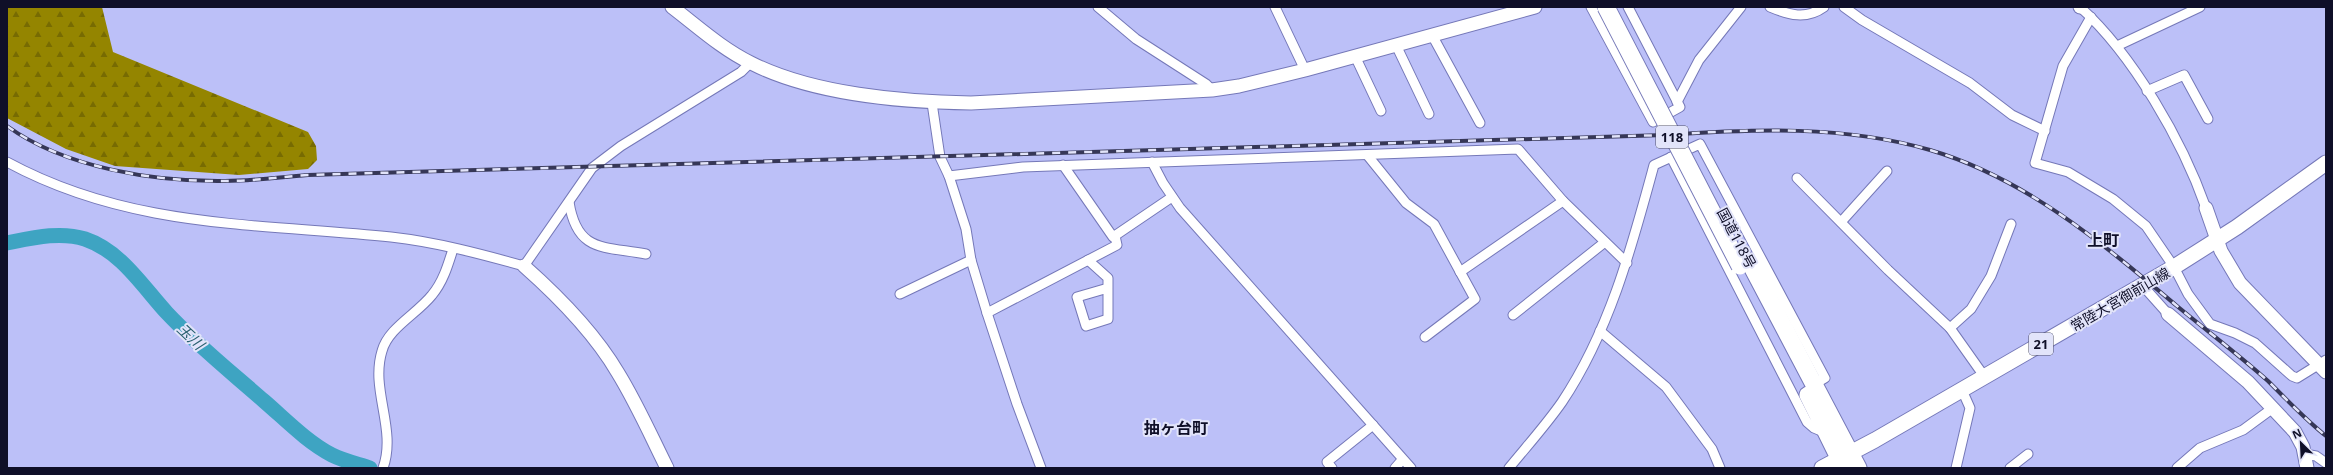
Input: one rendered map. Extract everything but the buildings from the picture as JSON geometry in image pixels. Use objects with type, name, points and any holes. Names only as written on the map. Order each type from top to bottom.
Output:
[{"type":"highway","name":"国道118号","points":[[1606,7],[1744,264],[1815,384],[1848,462]]},
{"type":"highway","name":"国道118号","points":[[1617,7],[1826,433],[1848,462]]},
{"type":"main road","name":"常陸大宮御前山線","points":[[1822,468],[1848,462],[1984,376],[2174,267],[2326,163]]},
{"type":"street","points":[[672,7],[750,63],[768,71],[815,85],[882,98],[971,103],[1212,90],[1239,86],[1305,70],[1535,7]]},
{"type":"street","points":[[1098,7],[1136,39],[1206,84],[1212,90]]},
{"type":"street","points":[[1275,7],[1305,70]]},
{"type":"street","points":[[1591,7],[1652,122],[1680,108],[1628,7]]},
{"type":"street","points":[[1677,102],[1699,60],[1741,7]]},
{"type":"street","points":[[1770,7],[1800,16],[1809,15],[1824,7]]},
{"type":"street","points":[[1844,7],[1862,20],[1970,83],[2012,115],[2045,130]]},
{"type":"street","points":[[2080,7],[2091,18],[2117,46],[2147,91],[2176,140],[2231,270],[2247,292],[2323,366],[2297,378],[2292,376],[2255,343],[2235,332],[2210,324],[2188,294],[2174,267],[2146,226],[2114,199],[2068,172],[2036,163],[2063,66],[2091,18]]},
{"type":"street","points":[[2117,46],[2200,7]]},
{"type":"street","points":[[1432,35],[1480,123]]},
{"type":"street","points":[[1396,45],[1429,114]]},
{"type":"street","points":[[1355,56],[1381,111]]},
{"type":"street","points":[[524,266],[592,168],[605,158],[741,72],[750,63]]},
{"type":"street","points":[[2147,91],[2184,75],[2208,119]]},
{"type":"street","points":[[932,102],[940,157],[949,176],[966,229],[971,260],[987,313],[1017,404],[1041,468]]},
{"type":"street","points":[[1509,468],[1562,401],[1600,331],[1627,262],[1654,165],[1700,144],[1826,378],[1815,384]]},
{"type":"street","points":[[949,176],[1023,167],[1063,165],[1518,150],[1563,201],[1627,262]]},
{"type":"street","points":[[1368,156],[1406,203],[1434,224],[1475,299],[1425,337]]},
{"type":"street","points":[[1671,157],[1807,422],[1814,428],[1826,433]]},
{"type":"street","points":[[7,162],[32,175],[77,192],[157,215],[236,226],[392,237],[453,249],[524,266],[569,309],[607,357],[633,399],[667,468]]},
{"type":"street","points":[[1152,162],[1172,197],[1373,425],[1402,460],[1411,468]]},
{"type":"street","points":[[1063,165],[1113,237],[1115,236]]},
{"type":"street","points":[[1841,222],[1887,171]]},
{"type":"street","points":[[1797,178],[1888,270],[1950,328],[1984,376]]},
{"type":"street","points":[[1115,236],[1172,197]]},
{"type":"street","points":[[1460,272],[1563,201]]},
{"type":"street","points":[[569,202],[576,229],[585,240],[646,254]]},
{"type":"street","points":[[1950,328],[1971,309],[1991,276],[2011,224]]},
{"type":"street","points":[[987,313],[1116,245],[1115,236]]},
{"type":"street","points":[[1513,315],[1605,242]]},
{"type":"street","points":[[383,468],[387,457],[388,436],[378,375],[382,349],[390,336],[437,289],[444,278],[453,249]]},
{"type":"street","points":[[900,294],[971,260]]},
{"type":"street","points":[[1088,260],[1108,278],[1108,288],[1108,319],[1086,326],[1077,297],[1108,288]]},
{"type":"street","points":[[2142,286],[2168,314],[2235,370],[2273,408],[2300,439],[2305,454],[2307,468]]},
{"type":"street","points":[[1600,331],[1666,387],[1712,449],[1720,468]]},
{"type":"street","points":[[1956,468],[1970,408],[1962,390]]},
{"type":"street","points":[[2177,468],[2200,448],[2243,430],[2273,408]]},
{"type":"street","points":[[1332,468],[1327,462],[1373,425]]},
{"type":"street","points":[[2010,468],[2028,454]]},
{"type":"street","points":[[2305,454],[2316,456],[2326,463]]},
{"type":"street","points":[[1394,468],[1402,460]]},
{"type":"green space","points":[[7,7],[102,7],[113,52],[308,132],[316,146],[317,160],[308,169],[239,175],[115,166],[66,149],[7,118]]},
{"type":"waterway","name":"玉川","points":[[7,243],[56,235],[85,239],[110,252],[130,271],[167,313],[190,336],[305,437],[332,455],[370,468]]},
{"type":"railway","points":[[7,126],[30,140],[83,162],[112,170],[141,175],[198,181],[256,180],[308,175],[1665,135],[1731,131],[1798,131],[1865,136],[1930,150],[1965,162],[1998,177],[2061,215],[2120,259],[2246,362],[2326,436]]},
{"type":"district","name":"上町","points":[[2103,240]]},
{"type":"district","name":"抽ヶ台町","points":[[1176,428]]}]
